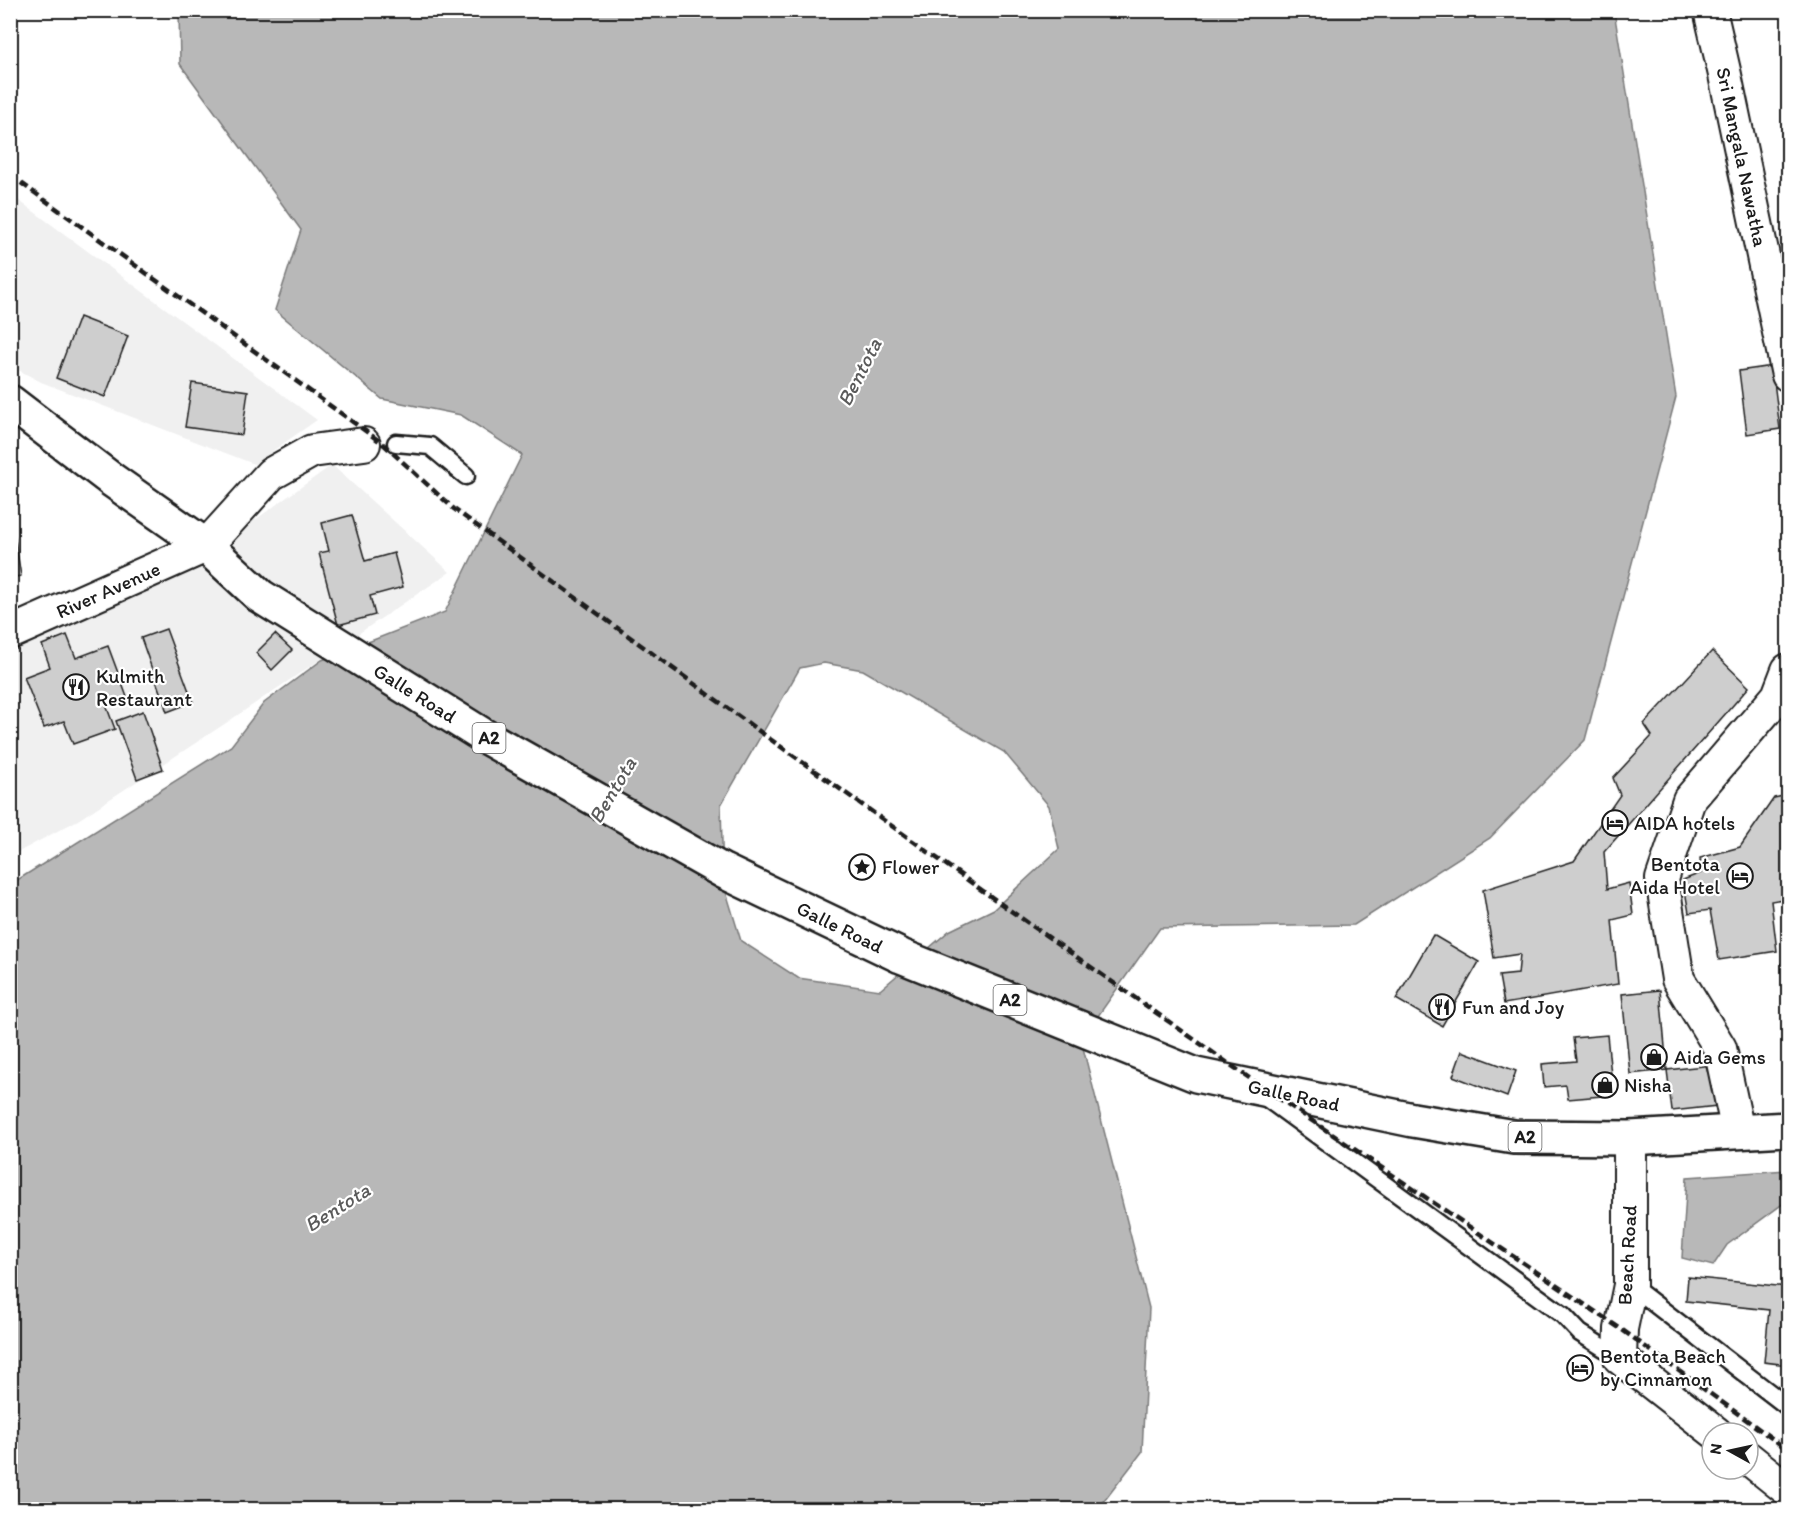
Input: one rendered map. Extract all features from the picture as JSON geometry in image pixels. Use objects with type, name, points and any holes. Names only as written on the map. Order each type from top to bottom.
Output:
[{"type":"highway","name":"Galle Road","points":[[10,402],[112,480],[206,546],[260,596],[484,736],[723,871],[901,956],[1196,1075],[1413,1120],[1514,1137],[1630,1138],[1788,1129]]},
{"type":"street","name":"Sri Mangala Nawatha","points":[[1710,10],[1788,375]]},
{"type":"street","points":[[206,546],[272,474],[312,451],[364,444]]},
{"type":"street","name":"River Avenue","points":[[10,633],[206,546]]},
{"type":"street","points":[[1738,1132],[1720,1048],[1678,979],[1662,879],[1689,800],[1778,696],[1788,670]]},
{"type":"street","name":"Beach Road","points":[[1620,1358],[1621,1329],[1630,1285],[1630,1138]]},
{"type":"street","points":[[1620,1358],[1701,1421]]},
{"type":"street","points":[[1760,1468],[1788,1490]]},
{"type":"lane","points":[[396,443],[430,446],[466,476]]},
{"type":"lane","points":[[1196,1075],[1262,1095],[1563,1314],[1580,1333],[1620,1358]]},
{"type":"lane","points":[[1630,1285],[1788,1407]]},
{"type":"shaded area","points":[[10,194],[317,420],[254,464],[41,382],[11,366]]},
{"type":"shaded area","points":[[332,465],[450,572],[78,820],[11,856],[11,643],[168,582]]},
{"type":"water","name":"Bentota","points":[[179,11],[1614,11],[1676,397],[1585,740],[1490,838],[1354,925],[1160,928],[1081,1040],[1149,1308],[1142,1452],[1098,1509],[11,1510],[11,884],[231,746],[264,703],[322,660],[445,612],[522,455],[461,415],[382,399],[275,310],[301,230],[180,64]],"holes":[[[824,663],[863,670],[1004,752],[1049,806],[1059,849],[994,909],[949,931],[880,990],[798,978],[741,941],[723,882],[721,805],[800,668]]]},
{"type":"water","points":[[1788,1170],[1788,1200],[1727,1245],[1713,1266],[1682,1258],[1687,1177]]},
{"type":"building","points":[[79,317],[128,336],[105,397],[56,378]]},
{"type":"building","points":[[1772,366],[1780,429],[1747,434],[1739,371]]},
{"type":"building","points":[[192,383],[248,391],[242,435],[185,427]]},
{"type":"building","points":[[10,508],[21,576],[10,578]]},
{"type":"building","points":[[352,515],[365,561],[394,553],[403,587],[370,596],[375,615],[338,625],[319,553],[329,551],[322,523]]},
{"type":"building","points":[[166,629],[193,702],[167,712],[141,638]]},
{"type":"building","points":[[275,634],[292,650],[272,670],[256,653]]},
{"type":"building","name":"Kulmith Restaurant","points":[[67,635],[76,658],[108,646],[127,697],[106,705],[115,729],[73,744],[64,721],[44,728],[24,677],[50,667],[42,645]]},
{"type":"building","name":"AIDA hotels","points":[[1712,651],[1749,687],[1604,852],[1607,889],[1629,883],[1633,915],[1612,920],[1618,984],[1504,1004],[1499,976],[1518,974],[1520,954],[1494,958],[1483,890],[1574,861],[1620,795],[1613,778],[1652,736],[1644,724]]},
{"type":"building","points":[[143,711],[163,769],[137,779],[116,721]]},
{"type":"building","name":"Bentota Aida Hotel","points":[[1788,795],[1788,898],[1771,901],[1777,951],[1719,960],[1710,910],[1689,913],[1683,880],[1701,873],[1700,858],[1740,847],[1774,798]]},
{"type":"building","points":[[1433,935],[1479,962],[1442,1026],[1396,999]]},
{"type":"building","points":[[1660,990],[1667,1070],[1630,1074],[1622,994]]},
{"type":"building","points":[[1607,1035],[1613,1095],[1568,1099],[1566,1085],[1544,1087],[1542,1064],[1576,1061],[1573,1038]]},
{"type":"building","points":[[1462,1051],[1516,1071],[1507,1097],[1453,1076]]},
{"type":"building","points":[[1713,1065],[1717,1106],[1672,1111],[1667,1070]]},
{"type":"building","points":[[1688,1277],[1788,1287],[1788,1365],[1764,1362],[1769,1310],[1686,1301]]},
{"type":"railway","points":[[10,175],[382,443],[454,509],[770,739],[1265,1089],[1621,1329],[1788,1450]]},
{"type":"place","name":"Kulmith Restaurant","points":[[76,687]]},
{"type":"place","name":"AIDA hotels","points":[[1615,823]]},
{"type":"place","name":"Flower","points":[[862,867]]},
{"type":"place","name":"Bentota Aida Hotel","points":[[1740,876]]},
{"type":"place","name":"Fun and Joy","points":[[1442,1007]]},
{"type":"place","name":"Aida Gems","points":[[1654,1057]]},
{"type":"place","name":"Nisha","points":[[1605,1085]]},
{"type":"place","name":"Bentota Beach by Cinnamon","points":[[1580,1368]]}]
